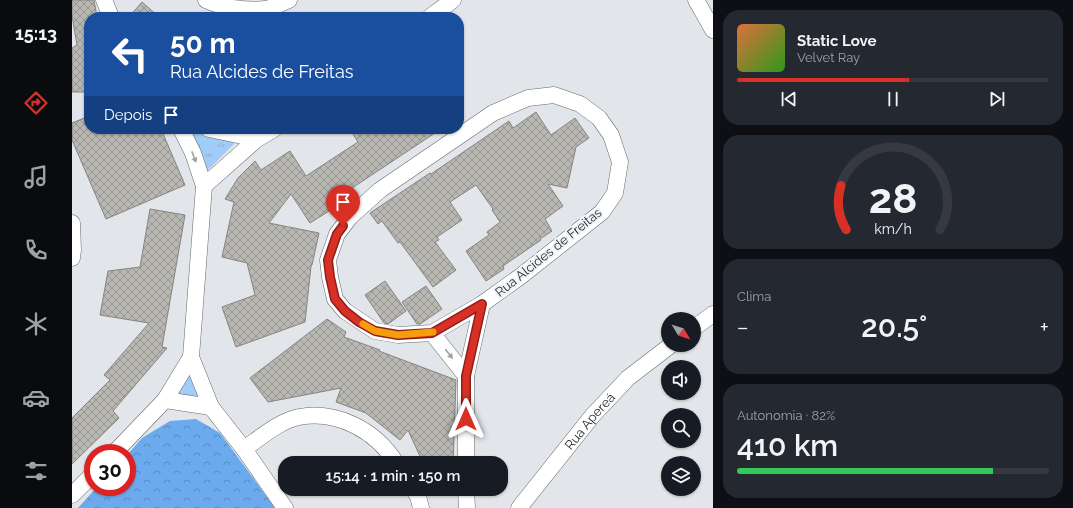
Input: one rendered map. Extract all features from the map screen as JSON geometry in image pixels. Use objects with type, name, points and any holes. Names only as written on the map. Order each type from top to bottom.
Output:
[{"type":"street","points":[[104,0],[109,12]]},
{"type":"street","points":[[206,0],[215,4],[239,9],[266,9],[289,0]]},
{"type":"street","points":[[437,12],[453,0]]},
{"type":"street","points":[[696,0],[713,30]]},
{"type":"street","name":"Rua Alcides de Freitas","points":[[462,134],[380,190],[350,217],[337,234],[328,260],[335,299],[345,311],[359,322],[375,331],[398,335],[432,333],[482,304],[521,276],[602,212],[615,193],[620,162],[611,135],[599,118],[580,104],[554,95],[528,98],[493,113],[464,133]]},
{"type":"street","points":[[123,444],[165,400],[190,357],[204,186],[193,153],[184,134]]},
{"type":"street","points":[[236,134],[257,138]]},
{"type":"street","points":[[204,186],[257,138],[265,134]]},
{"type":"street","points":[[72,222],[72,258]]},
{"type":"street","name":"Rua Alcides de Freitas","points":[[466,456],[466,376],[482,304]]},
{"type":"street","points":[[701,323],[713,314]]},
{"type":"street","points":[[432,333],[466,376]]},
{"type":"street","name":"Rua Apereá","points":[[519,508],[593,415],[628,378],[662,352]]},
{"type":"street","points":[[190,357],[211,407],[244,449],[285,508]]},
{"type":"street","points":[[165,400],[211,407]]},
{"type":"street","points":[[244,449],[282,423],[299,417],[319,416],[335,417],[359,426],[388,451],[391,456]]},
{"type":"street","points":[[72,496],[84,483]]},
{"type":"street","points":[[418,496],[421,508]]},
{"type":"street","points":[[466,496],[467,508]]},
{"type":"green space","points":[[191,134],[202,134],[238,140],[206,172]]},
{"type":"green space","points":[[192,369],[201,396],[176,395]]},
{"type":"green space","points":[[196,419],[220,433],[275,508],[78,508],[89,496],[136,496],[136,445],[142,438],[170,421]]},
{"type":"building","points":[[72,0],[94,0],[96,12],[84,12],[84,92],[72,92],[72,48],[77,45],[72,16]]},
{"type":"building","points":[[142,2],[153,12],[133,12]]},
{"type":"building","points":[[536,112],[551,135],[575,118],[589,138],[576,147],[567,188],[548,184],[563,206],[545,219],[552,231],[503,266],[504,269],[486,281],[466,251],[489,235],[487,232],[500,222],[492,210],[493,209],[476,185],[450,202],[462,220],[437,237],[439,240],[435,242],[456,270],[433,287],[400,242],[398,243],[382,221],[378,224],[370,213],[509,121],[513,128]]},
{"type":"building","points":[[84,118],[84,134],[163,134],[185,185],[106,219],[72,140],[72,123]]},
{"type":"building","points":[[353,134],[433,134],[337,198],[339,201],[327,208],[329,211],[310,223],[291,194],[269,223],[319,233],[311,266],[305,322],[236,347],[222,307],[255,295],[247,263],[222,257],[234,202],[225,199],[238,178],[255,161],[261,170],[290,151],[306,176],[358,142]]},
{"type":"building","points":[[150,209],[185,215],[162,347],[167,348],[113,411],[119,418],[92,444],[84,444],[84,452],[72,464],[72,418],[110,380],[104,375],[149,323],[100,315],[108,271],[140,267]]},
{"type":"building","points":[[385,281],[406,311],[388,324],[384,323],[365,295]]},
{"type":"building","points":[[426,286],[442,309],[420,324],[417,324],[402,302]]},
{"type":"building","points":[[327,319],[346,332],[344,337],[456,380],[453,456],[420,456],[408,430],[400,440],[366,413],[336,402],[341,388],[268,402],[250,378]]},
{"type":"slow traffic","points":[[363,324],[375,331],[398,335],[433,332]]},
{"type":"route","points":[[343,226],[337,234],[328,260],[335,299],[345,311],[359,322],[375,331],[398,335],[432,333],[482,304],[466,376],[466,419]]}]
